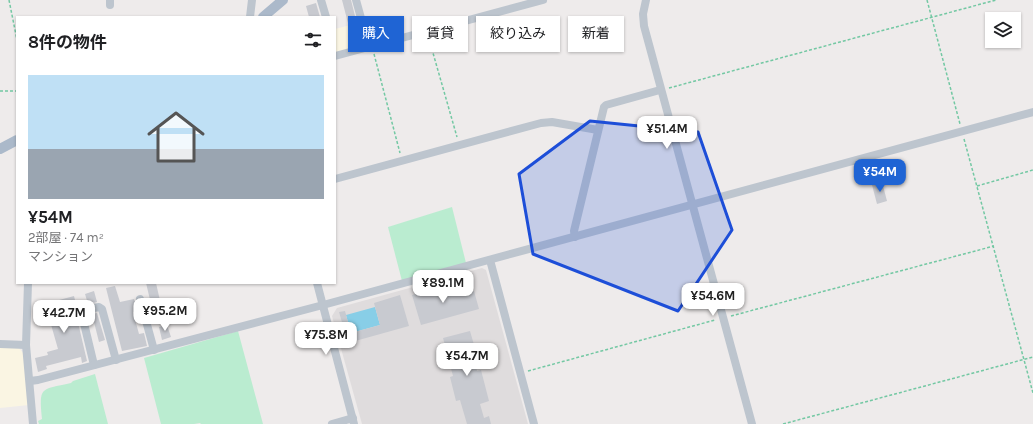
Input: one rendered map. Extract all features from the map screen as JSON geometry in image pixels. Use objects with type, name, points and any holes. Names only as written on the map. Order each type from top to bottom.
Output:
[{"type":"main road","points":[[264,16],[283,0]]},
{"type":"main road","points":[[0,149],[16,141]]},
{"type":"street","points":[[250,16],[252,0]]},
{"type":"street","points":[[321,0],[326,16]]},
{"type":"street","points":[[356,0],[361,16]]},
{"type":"street","points":[[468,21],[543,0]]},
{"type":"street","points":[[646,0],[643,20],[660,90],[693,205],[752,424]]},
{"type":"street","points":[[336,56],[351,52]]},
{"type":"street","points":[[575,237],[574,231],[598,130],[606,104],[660,90]]},
{"type":"street","points":[[30,381],[94,366],[323,305],[1033,112]]},
{"type":"street","points":[[336,179],[541,122],[552,122],[598,130]]},
{"type":"street","points":[[490,260],[534,424]]},
{"type":"street","points":[[28,284],[26,346],[33,424]]},
{"type":"street","points":[[316,284],[354,421],[332,424]]},
{"type":"street","points":[[140,299],[154,350]]},
{"type":"street","points":[[94,366],[81,312],[83,310],[99,307],[102,309],[116,360]]},
{"type":"street","points":[[0,344],[26,346]]},
{"type":"path","points":[[9,0],[16,35]]},
{"type":"path","points":[[927,0],[1033,393]]},
{"type":"path","points":[[660,90],[996,0]]},
{"type":"path","points":[[371,52],[402,160]]},
{"type":"path","points":[[433,52],[459,145]]},
{"type":"path","points":[[0,91],[16,91]]},
{"type":"path","points":[[977,186],[1033,170]]},
{"type":"path","points":[[520,374],[994,246]]},
{"type":"path","points":[[783,424],[1033,357]]},
{"type":"highlighted area","points":[[590,121],[698,132],[732,230],[678,311],[533,254],[519,174]]},
{"type":"shaded area","points":[[348,26],[348,50],[336,53],[336,29]]},
{"type":"shaded area","points":[[482,268],[486,270],[528,424],[362,424],[332,316],[337,308]]},
{"type":"shaded area","points":[[0,347],[19,348],[24,354],[29,405],[0,408]]},
{"type":"green space","points":[[452,207],[466,263],[402,281],[388,227]]},
{"type":"green space","points":[[238,331],[263,424],[161,424],[144,358]]},
{"type":"green space","points":[[95,374],[108,424],[39,424],[38,421],[42,419],[41,400],[44,391]]},
{"type":"water","points":[[375,307],[380,325],[351,333],[346,315]]},
{"type":"building","points":[[342,0],[351,0],[355,16],[348,16],[348,23]]},
{"type":"building","points":[[316,3],[320,16],[309,16],[306,6]]},
{"type":"building","points":[[882,182],[887,201],[877,204],[872,185]]},
{"type":"building","points":[[454,283],[457,295],[474,291],[479,309],[421,325],[412,295]]},
{"type":"building","points":[[146,284],[156,284],[161,305],[152,308]]},
{"type":"building","points":[[115,286],[120,302],[134,299],[138,311],[133,312],[139,334],[144,333],[147,346],[122,351],[106,288]]},
{"type":"building","points":[[94,291],[97,302],[88,304],[85,294]]},
{"type":"building","points":[[400,295],[409,326],[348,343],[339,312],[345,311],[351,333],[380,325],[374,303]]},
{"type":"building","points":[[74,296],[77,308],[76,314],[87,361],[82,363],[81,357],[46,366],[47,369],[38,372],[35,358],[48,355],[47,352],[58,349],[50,321],[47,323],[45,316],[51,315],[48,303]]},
{"type":"building","points":[[97,313],[105,340],[99,342],[92,314]]},
{"type":"building","points":[[167,325],[171,337],[162,340],[159,327]]},
{"type":"building","points":[[470,331],[477,355],[474,356],[477,371],[481,370],[489,401],[480,404],[484,418],[489,416],[491,424],[467,424],[460,400],[456,401],[450,377],[453,376],[443,338]]}]
